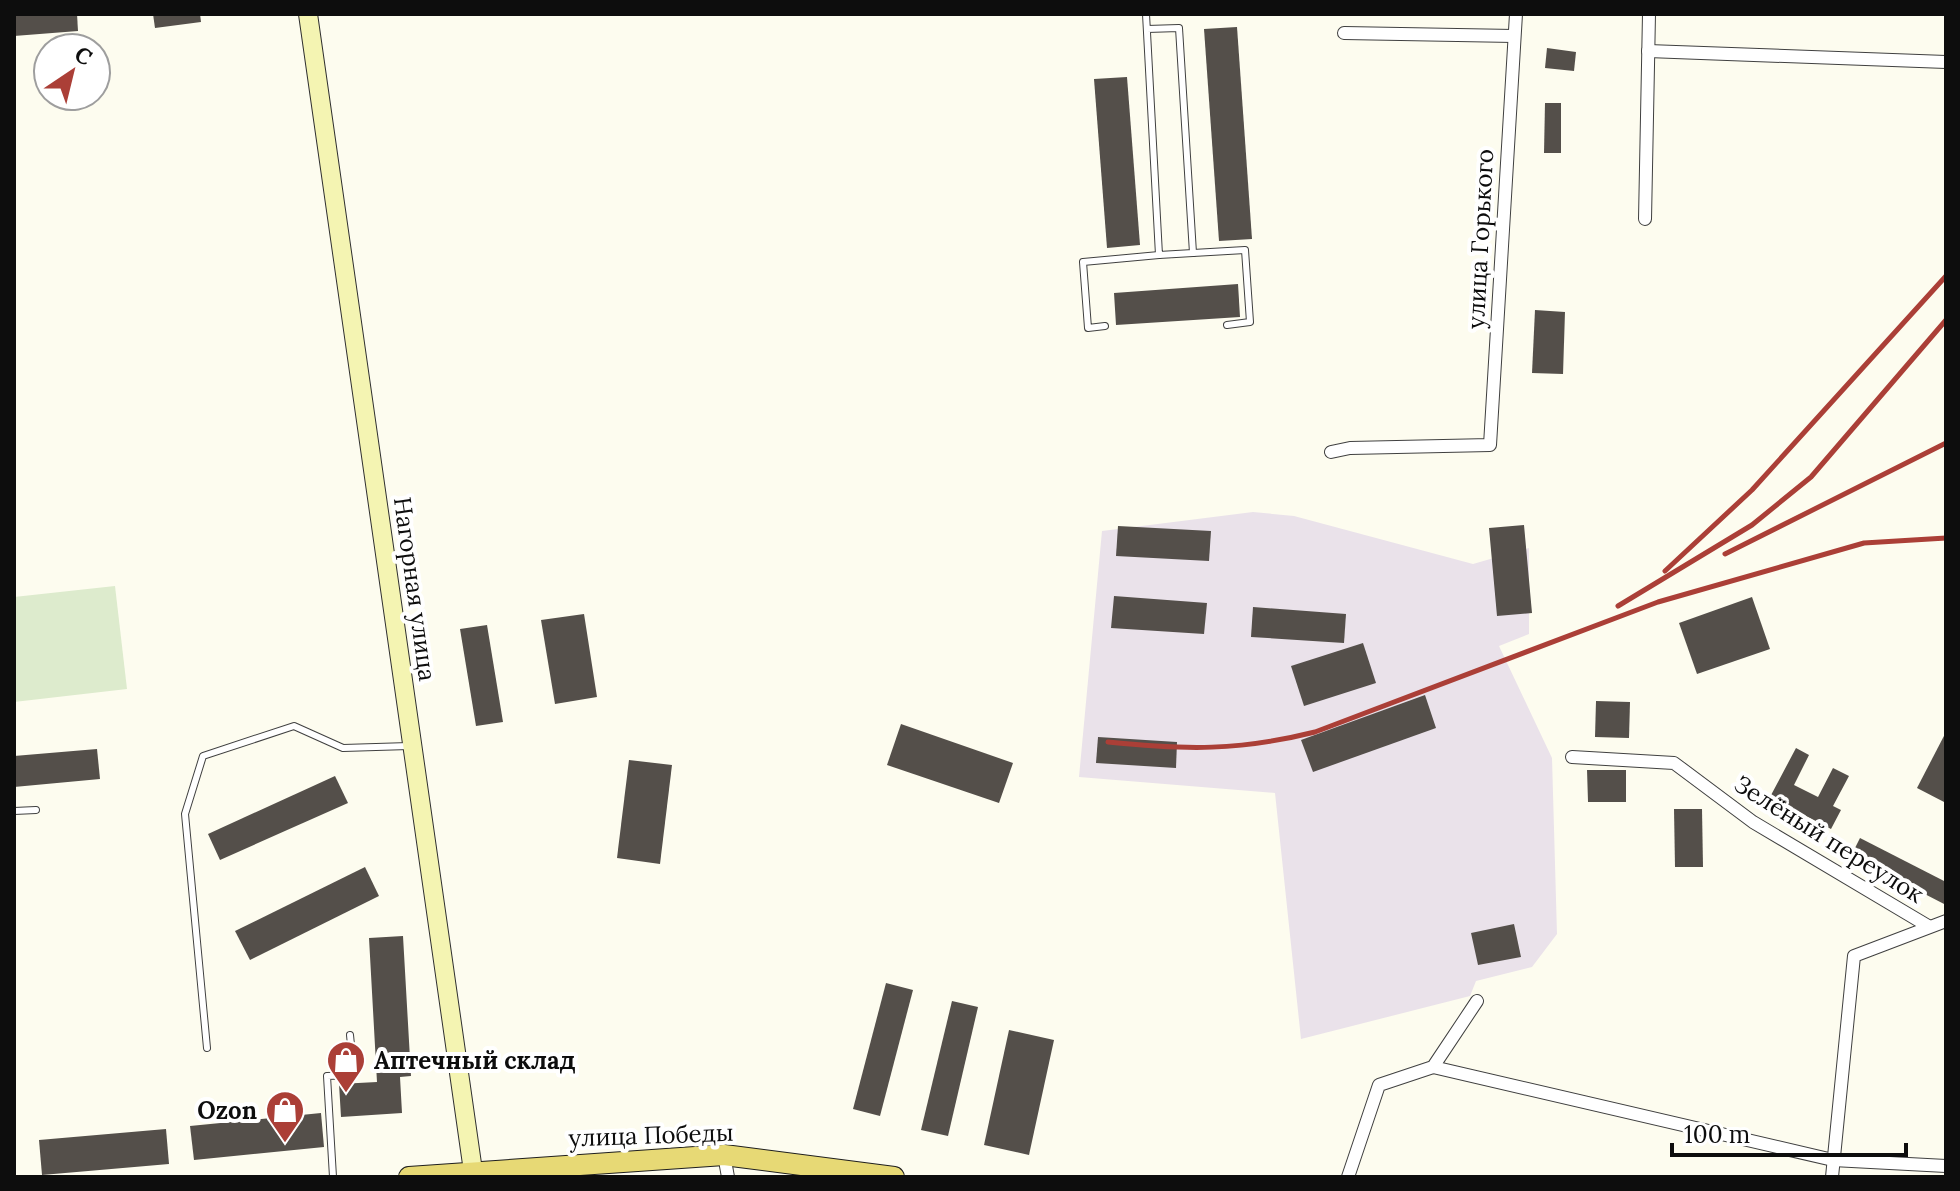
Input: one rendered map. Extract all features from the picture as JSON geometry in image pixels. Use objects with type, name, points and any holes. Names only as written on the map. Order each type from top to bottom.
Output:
[{"type":"main road","name":"улица Победы","points":[[409,1177],[724,1155],[894,1177]]},
{"type":"street","name":"Нагорная улица","points":[[308,14],[413,746],[461,1173]]},
{"type":"street","name":"улица Горького","points":[[1331,452],[1350,448],[1490,445],[1516,14]]},
{"type":"street","points":[[1645,219],[1649,14]]},
{"type":"street","points":[[1344,33],[1514,36]]},
{"type":"street","points":[[1648,51],[1946,62]]},
{"type":"street","name":"Зелёный переулок","points":[[1572,757],[1674,763],[1753,822],[1928,926]]},
{"type":"street","name":"Зелёный переулок","points":[[1832,1177],[1854,956],[1946,921]]},
{"type":"street","points":[[1433,1067],[1477,1001]]},
{"type":"street","points":[[1348,1177],[1379,1085],[1433,1067],[1833,1160],[1946,1166]]},
{"type":"street","points":[[724,1155],[728,1177]]},
{"type":"lane","points":[[1146,14],[1159,255]]},
{"type":"lane","points":[[1147,29],[1179,28],[1193,253]]},
{"type":"lane","points":[[1105,326],[1088,328],[1083,262],[1245,250],[1250,322],[1227,325]]},
{"type":"lane","points":[[207,1048],[185,814],[203,756],[294,726],[343,748],[413,746]]},
{"type":"lane","points":[[14,811],[36,810]]},
{"type":"lane","points":[[333,1177],[327,1076],[354,1075],[350,1035]]},
{"type":"shaded area","points":[[1253,512],[1294,516],[1473,564],[1529,548],[1529,634],[1499,646],[1552,758],[1557,934],[1532,967],[1476,981],[1470,996],[1301,1039],[1275,793],[1079,777],[1102,531]]},
{"type":"green space","points":[[115,586],[127,689],[14,702],[14,597]]},
{"type":"building","points":[[14,14],[77,14],[78,31],[32,32],[32,35],[14,36]]},
{"type":"building","points":[[153,14],[200,14],[201,22],[155,28]]},
{"type":"building","points":[[1237,27],[1252,239],[1219,241],[1204,29]]},
{"type":"building","points":[[1547,48],[1576,52],[1574,71],[1545,68]]},
{"type":"building","points":[[1127,77],[1140,245],[1107,248],[1094,79]]},
{"type":"building","points":[[1545,103],[1561,103],[1561,153],[1544,153]]},
{"type":"building","points":[[1238,284],[1240,317],[1116,325],[1114,293]]},
{"type":"building","points":[[1535,310],[1565,312],[1563,374],[1532,373]]},
{"type":"building","points":[[1524,525],[1532,613],[1497,616],[1489,528]]},
{"type":"building","points":[[1118,526],[1211,531],[1209,561],[1116,556]]},
{"type":"building","points":[[1114,596],[1207,603],[1204,634],[1111,628]]},
{"type":"building","points":[[1752,597],[1770,649],[1697,674],[1679,623]]},
{"type":"building","points":[[1253,607],[1346,614],[1344,643],[1251,637]]},
{"type":"building","points":[[584,614],[597,697],[555,704],[541,620]]},
{"type":"building","points":[[487,625],[503,722],[476,726],[460,629]]},
{"type":"building","points":[[1363,643],[1376,683],[1304,706],[1291,666]]},
{"type":"building","points":[[1425,695],[1436,728],[1313,772],[1301,740]]},
{"type":"building","points":[[1596,701],[1630,702],[1629,738],[1595,737]]},
{"type":"building","points":[[901,724],[1013,763],[999,803],[887,765]]},
{"type":"building","points":[[1946,732],[1946,803],[1917,788]]},
{"type":"building","points":[[1098,737],[1177,742],[1176,768],[1096,763]]},
{"type":"building","points":[[1796,748],[1809,755],[1794,785],[1818,797],[1833,768],[1849,776],[1833,806],[1841,810],[1831,829],[1770,797]]},
{"type":"building","points":[[97,749],[100,779],[14,787],[14,756]]},
{"type":"building","points":[[629,760],[672,765],[660,864],[617,858]]},
{"type":"building","points":[[1587,770],[1626,770],[1626,802],[1588,802]]},
{"type":"building","points":[[335,776],[348,803],[220,860],[208,834]]},
{"type":"building","points":[[1674,809],[1702,809],[1703,867],[1675,867]]},
{"type":"building","points":[[1860,838],[1946,882],[1946,905],[1851,856]]},
{"type":"building","points":[[365,867],[379,896],[250,960],[235,931]]},
{"type":"building","points":[[1514,924],[1521,957],[1478,965],[1471,933]]},
{"type":"building","points":[[403,936],[411,1076],[400,1077],[402,1113],[341,1117],[339,1084],[377,1082],[369,938]]},
{"type":"building","points":[[886,983],[913,990],[880,1116],[853,1109]]},
{"type":"building","points":[[952,1001],[978,1007],[948,1136],[921,1130]]},
{"type":"building","points":[[1009,1030],[1054,1040],[1029,1155],[984,1145]]},
{"type":"building","points":[[321,1113],[324,1147],[194,1160],[190,1126]]},
{"type":"building","points":[[166,1129],[169,1164],[42,1175],[39,1140]]},
{"type":"railway","points":[[1665,571],[1752,490],[1946,276]]},
{"type":"railway","points":[[1618,606],[1752,525],[1811,477],[1946,320]]},
{"type":"railway","points":[[1725,554],[1946,443]]},
{"type":"railway","points":[[1108,742],[1236,746],[1315,732],[1658,602],[1864,543],[1946,538]]},
{"type":"place","name":"Аптечный склад","points":[[346,1094]]},
{"type":"place","name":"Ozon","points":[[285,1144]]}]
